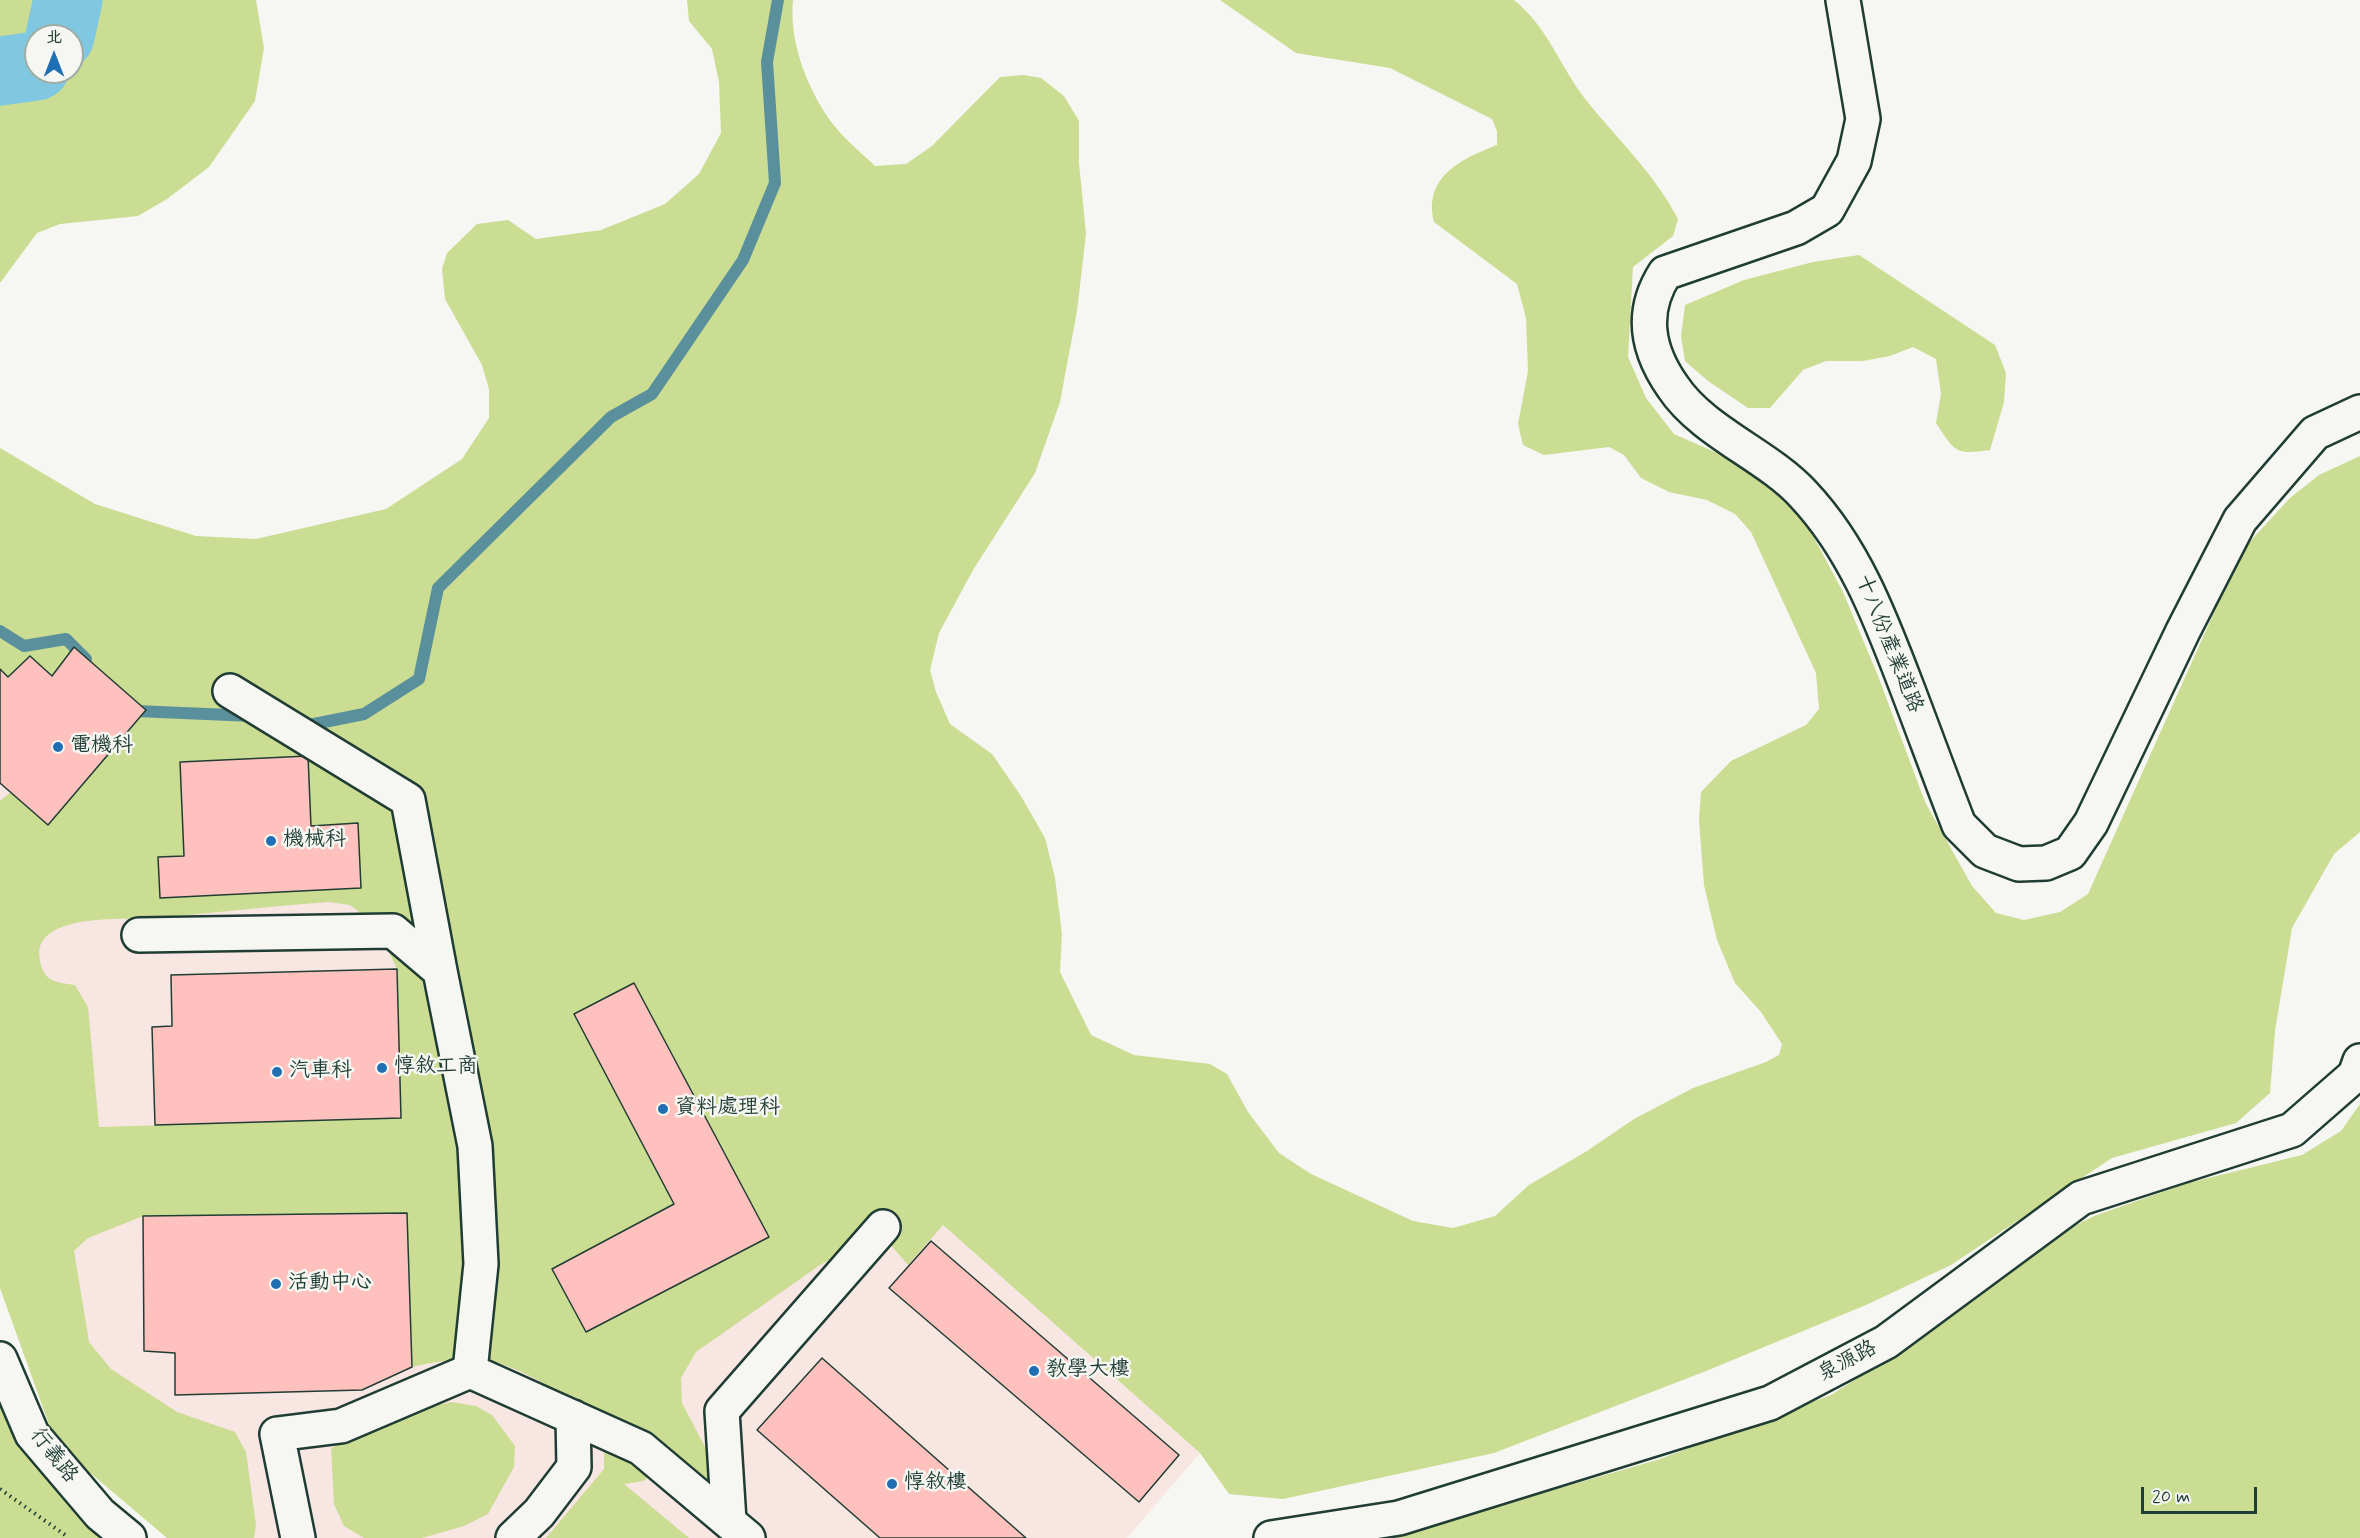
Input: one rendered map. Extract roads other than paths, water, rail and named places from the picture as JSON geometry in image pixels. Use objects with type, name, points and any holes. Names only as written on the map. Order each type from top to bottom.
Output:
[{"type":"street","name":"十八份產業道路","points":[[1843,0],[1863,119],[1854,161],[1827,210],[1796,228],[1665,273],[1655,289],[1648,334],[1673,388],[1699,414],[1803,493],[1860,572],[1878,611],[1959,825],[1985,851],[2019,864],[2046,863],[2070,853],[2091,824],[2183,631],[2240,520],[2315,433],[2360,412]]},
{"type":"street","points":[[230,691],[408,800],[476,1146],[481,1264],[470,1371]]},
{"type":"street","points":[[139,935],[393,931],[440,971]]},
{"type":"street","name":"泉源路","points":[[1271,1538],[1399,1518],[1770,1403],[1886,1342],[2081,1198],[2292,1130],[2355,1075],[2360,1061]]},
{"type":"street","points":[[739,1530],[722,1411],[883,1227]]},
{"type":"street","name":"行義路","points":[[0,1359],[32,1434],[100,1514],[129,1538]]},
{"type":"street","points":[[298,1538],[277,1434],[341,1426],[470,1371],[641,1448],[739,1530]]},
{"type":"street","points":[[513,1538],[539,1513],[574,1467],[573,1417]]},
{"type":"waterway","points":[[63,24],[68,0]]},
{"type":"waterway","points":[[309,725],[364,714],[419,679],[438,588],[611,417],[652,394],[743,260],[775,183],[767,62],[778,0]]},
{"type":"waterway","points":[[0,71],[24,68]]},
{"type":"waterway","points":[[0,631],[24,646],[66,639],[86,659]]},
{"type":"waterway","points":[[131,706],[136,711],[253,716]]},
{"type":"place","name":"電機科","points":[[58,747]]},
{"type":"place","name":"機械科","points":[[271,841]]},
{"type":"place","name":"惇敘工商","points":[[382,1068]]},
{"type":"place","name":"汽車科","points":[[277,1072]]},
{"type":"place","name":"資料處理科","points":[[663,1109]]},
{"type":"place","name":"活動中心","points":[[276,1284]]},
{"type":"place","name":"教學大樓","points":[[1034,1371]]},
{"type":"place","name":"惇敘樓","points":[[892,1484]]}]
